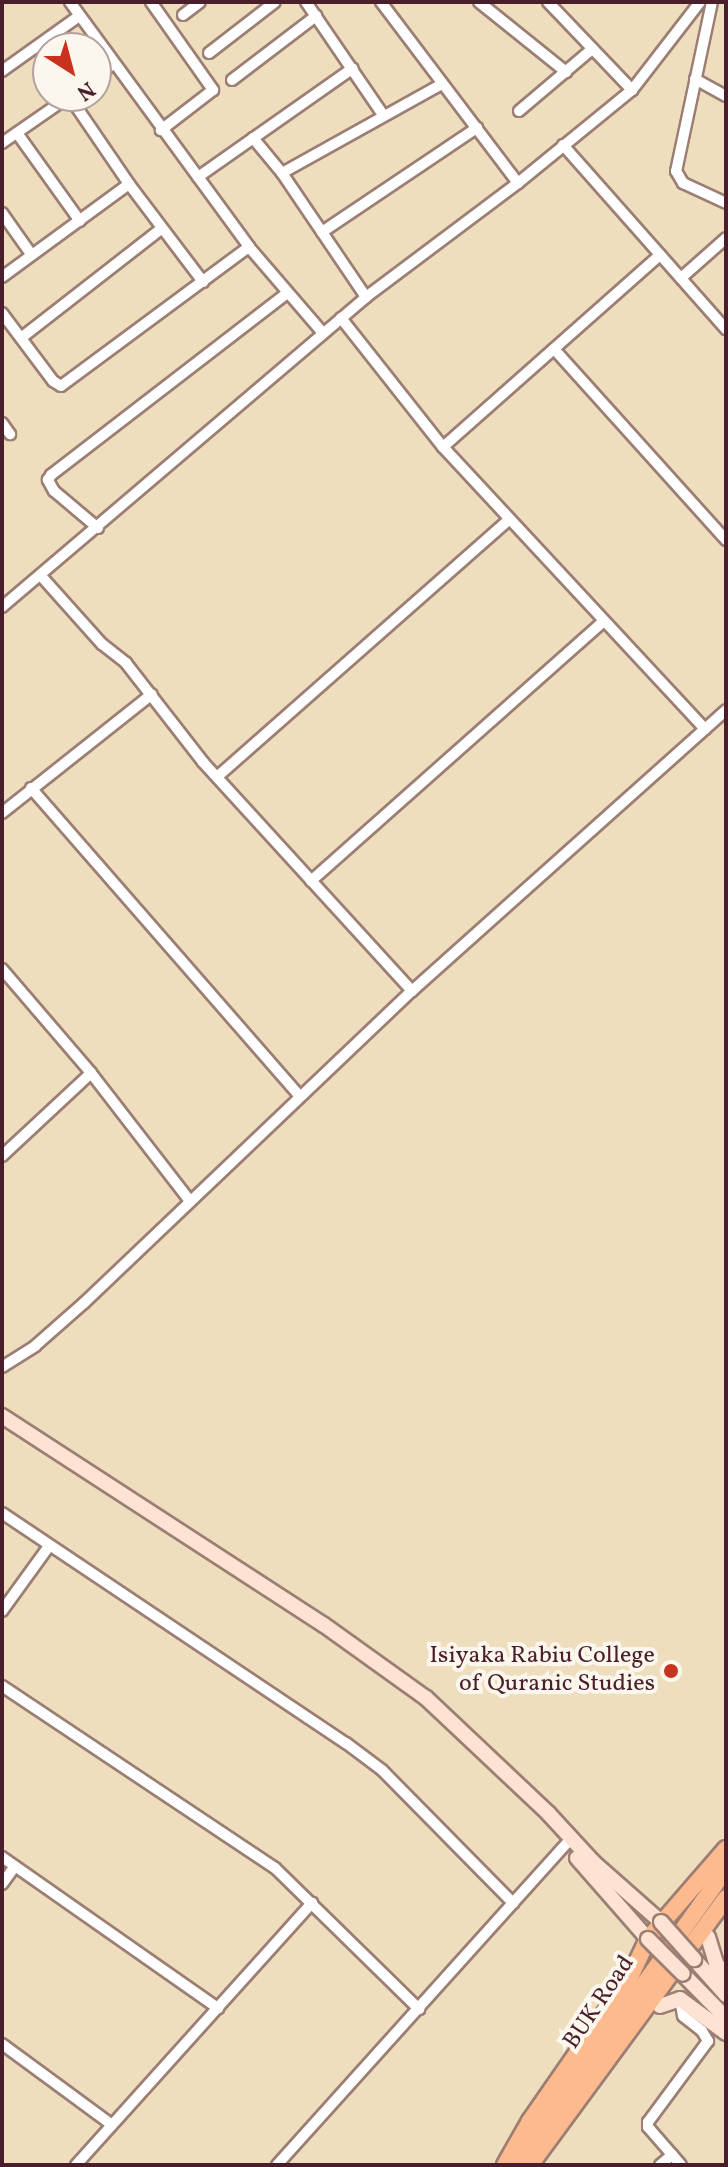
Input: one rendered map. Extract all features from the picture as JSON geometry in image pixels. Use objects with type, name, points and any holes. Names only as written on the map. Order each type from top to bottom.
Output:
[{"type":"main road","points":[[2,1416],[142,1513]]},
{"type":"main road","points":[[2,1428],[324,1625],[426,1698],[568,1841],[661,1922],[726,1995]]},
{"type":"main road","points":[[568,1841],[648,1939],[726,2018]]},
{"type":"main road","points":[[505,2165],[530,2121],[630,1977],[648,1939],[726,1849]]},
{"type":"main road","name":"BUK Road","points":[[515,2165],[726,1869]]},
{"type":"main road","name":"BUK Road","points":[[530,2165],[726,1898]]},
{"type":"main road","points":[[541,2165],[660,2006],[726,1911]]},
{"type":"main road","points":[[708,1937],[716,1963],[726,1977]]},
{"type":"main road","points":[[660,2006],[680,1999],[726,2033]]},
{"type":"street","points":[[70,2],[249,247],[286,294],[323,333]]},
{"type":"street","points":[[151,2],[213,90],[161,130]]},
{"type":"street","points":[[183,15],[200,2]]},
{"type":"street","points":[[209,53],[275,2]]},
{"type":"street","points":[[306,2],[383,115]]},
{"type":"street","points":[[381,2],[518,183]]},
{"type":"street","points":[[479,2],[566,72]]},
{"type":"street","points":[[548,2],[632,90]]},
{"type":"street","points":[[2,607],[42,577],[366,297],[518,183],[632,90],[700,2]]},
{"type":"street","points":[[712,2],[677,178],[726,203]]},
{"type":"street","points":[[2,71],[79,16]]},
{"type":"street","points":[[232,80],[316,16]]},
{"type":"street","points":[[519,111],[591,50]]},
{"type":"street","points":[[198,177],[353,68]]},
{"type":"street","points":[[695,79],[726,96]]},
{"type":"street","points":[[282,173],[442,84]]},
{"type":"street","points":[[2,143],[47,112]]},
{"type":"street","points":[[81,112],[161,229],[203,282]]},
{"type":"street","points":[[322,232],[477,128]]},
{"type":"street","points":[[17,133],[80,221]]},
{"type":"street","points":[[253,138],[282,173],[366,297]]},
{"type":"street","points":[[563,145],[726,329]]},
{"type":"street","points":[[2,277],[129,184]]},
{"type":"street","points":[[2,213],[31,254]]},
{"type":"street","points":[[21,338],[161,229]]},
{"type":"street","points":[[681,278],[726,238]]},
{"type":"street","points":[[2,313],[61,386],[249,247]]},
{"type":"street","points":[[443,447],[660,255]]},
{"type":"street","points":[[98,528],[54,491],[48,480],[51,475],[286,294]]},
{"type":"street","points":[[341,318],[443,447],[705,729]]},
{"type":"street","points":[[554,349],[726,540]]},
{"type":"street","points":[[2,423],[10,434]]},
{"type":"street","points":[[217,777],[509,520]]},
{"type":"street","points":[[42,577],[102,644],[126,663],[217,777],[412,991]]},
{"type":"street","points":[[311,881],[603,622]]},
{"type":"street","points":[[2,813],[152,694]]},
{"type":"street","points":[[2,1367],[54,1328],[412,991],[726,710]]},
{"type":"street","points":[[31,788],[300,1096]]},
{"type":"street","points":[[2,969],[91,1073],[190,1201]]},
{"type":"street","points":[[2,1156],[91,1073]]},
{"type":"street","points":[[2,1513],[250,1676],[370,1761],[513,1903]]},
{"type":"street","points":[[2,1611],[49,1546]]},
{"type":"street","points":[[2,1686],[275,1868],[419,2009]]},
{"type":"street","points":[[277,2165],[568,1841]]},
{"type":"street","points":[[2,1857],[218,2008]]},
{"type":"street","points":[[2,1884],[15,1866]]},
{"type":"street","points":[[76,2165],[312,1903]]},
{"type":"street","points":[[680,1999],[683,2016],[702,2031],[708,2041],[648,2122],[648,2127],[681,2165]]},
{"type":"street","points":[[2,2044],[111,2124]]},
{"type":"street","points":[[660,2165],[672,2155]]},
{"type":"place","name":"Isiyaka Rabiu College of Quranic Studies","points":[[671,1671]]}]
